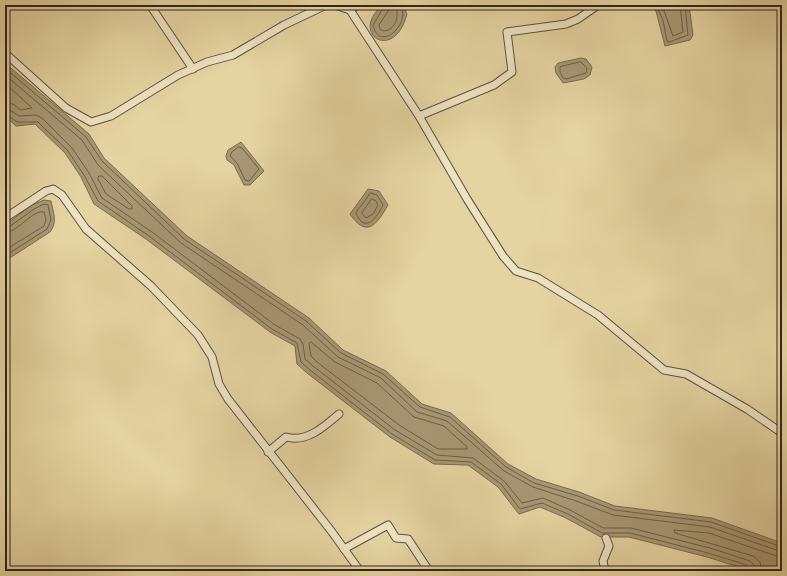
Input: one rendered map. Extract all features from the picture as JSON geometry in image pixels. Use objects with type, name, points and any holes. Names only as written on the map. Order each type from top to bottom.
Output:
[{"type":"street","points":[[150,5],[193,69]]},
{"type":"street","points":[[5,53],[66,108],[91,122],[111,116],[178,75],[233,55],[284,25],[326,5]]},
{"type":"street","points":[[335,5],[350,10],[419,116],[467,199],[503,256],[516,271],[538,278],[598,316],[664,370],[686,374],[747,409],[782,433]]},
{"type":"street","points":[[350,10],[357,5]]},
{"type":"street","points":[[419,116],[494,85],[512,72],[507,32],[566,24],[578,19],[598,5]]},
{"type":"street","points":[[5,218],[46,191],[53,189],[62,195],[86,229],[150,286],[198,335],[212,357],[219,384],[228,399],[344,548],[360,571]]},
{"type":"street","points":[[268,452],[286,437],[297,440],[326,426],[338,414]]},
{"type":"street","points":[[344,548],[388,525],[396,538],[408,539],[429,571]]},
{"type":"street","points":[[605,571],[603,561],[609,546],[606,538]]},
{"type":"water","points":[[383,5],[403,5],[407,14],[401,29],[393,38],[384,41],[377,39],[372,33],[370,25],[373,15]]},
{"type":"water","points":[[641,5],[689,5],[693,35],[690,40],[665,46],[656,11],[653,8]]},
{"type":"water","points":[[581,58],[586,59],[592,67],[590,75],[584,79],[563,83],[556,73],[555,67],[558,63]]},
{"type":"water","points":[[5,63],[89,134],[104,158],[187,236],[309,318],[343,350],[386,371],[422,404],[451,413],[508,464],[536,479],[579,492],[615,506],[712,518],[782,543],[782,571],[752,571],[707,557],[629,537],[601,537],[566,518],[540,507],[519,514],[498,487],[468,465],[434,464],[390,437],[297,364],[295,346],[270,332],[146,239],[94,204],[81,177],[65,153],[35,124],[16,126],[5,116]]},
{"type":"water","points":[[241,142],[264,171],[250,185],[244,185],[234,165],[227,160],[226,156],[228,150]]},
{"type":"water","points":[[368,189],[379,191],[388,205],[376,223],[367,227],[356,222],[350,214]]},
{"type":"water","points":[[44,200],[51,201],[54,217],[54,224],[50,232],[5,261],[5,225],[32,205]]}]
